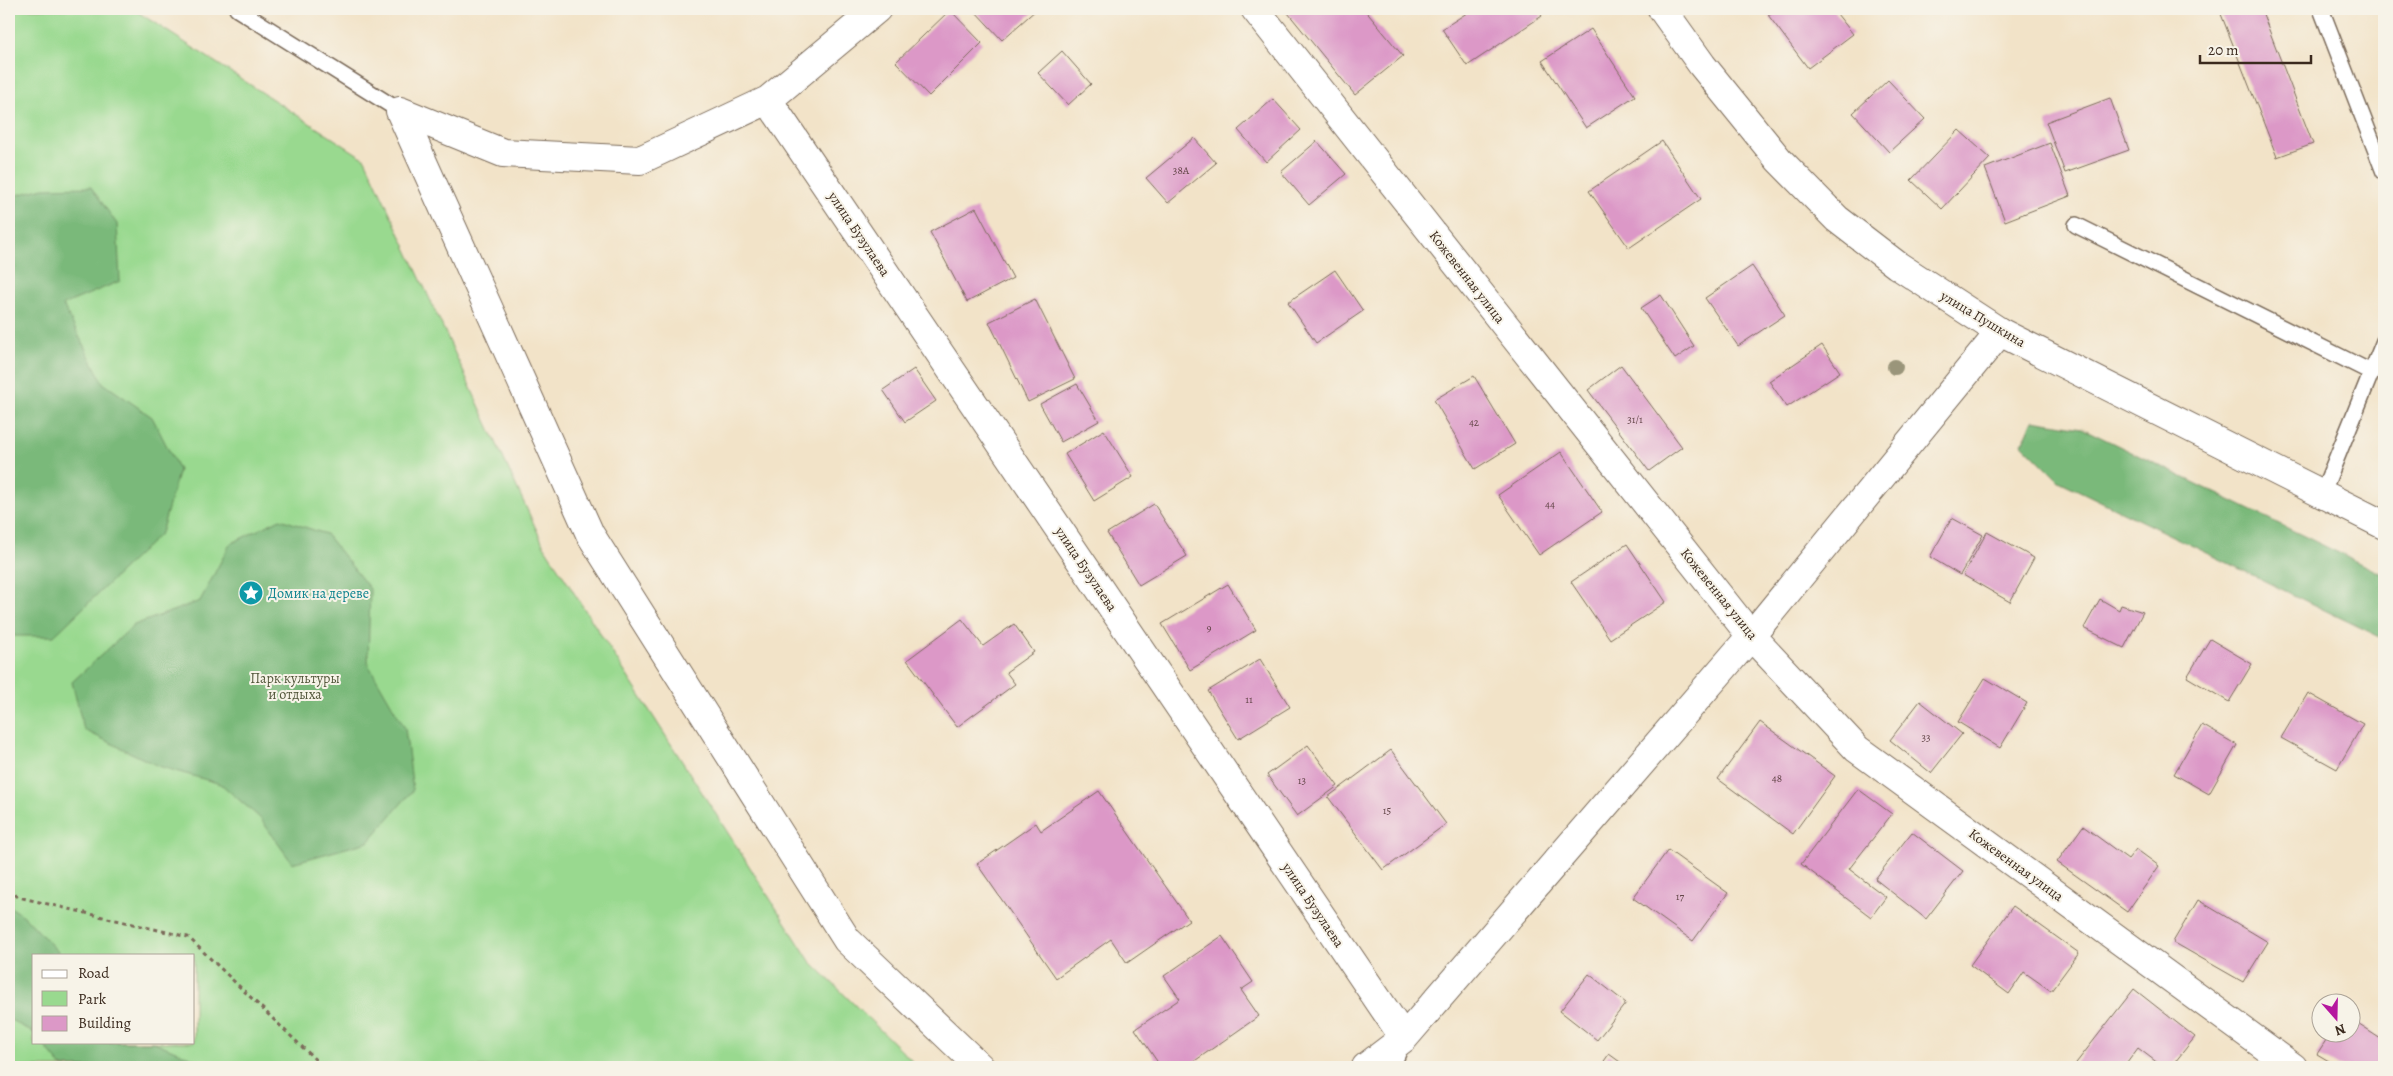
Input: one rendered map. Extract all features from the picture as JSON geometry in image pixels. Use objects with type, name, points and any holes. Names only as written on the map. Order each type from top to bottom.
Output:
[{"type":"street","points":[[400,110],[503,153],[640,160],[768,100],[877,9]]},
{"type":"street","name":"Кожевенная улица","points":[[1255,9],[1751,636],[1857,749],[2293,1067]]},
{"type":"street","name":"улица Пушкина","points":[[1662,9],[1702,66],[1780,160],[1837,219],[1897,265],[2000,332],[2384,525]]},
{"type":"street","name":"улица Бузулаева","points":[[768,100],[1404,1038]]},
{"type":"street","points":[[400,110],[590,534],[847,940],[980,1067]]},
{"type":"street","points":[[1366,1067],[1404,1038],[1751,636],[2000,332]]},
{"type":"lane","points":[[237,9],[400,110]]},
{"type":"lane","points":[[2321,9],[2384,172]]},
{"type":"lane","points":[[2076,224],[2371,372]]},
{"type":"lane","points":[[2322,494],[2384,341]]},
{"type":"lane","points":[[1392,1067],[1404,1038]]},
{"type":"path","points":[[9,889],[18,897],[188,937],[323,1067]]},
{"type":"green space","name":"Парк культуры и отдыха","points":[[9,9],[133,9],[365,159],[544,546],[810,961],[918,1067],[9,1067]]},
{"type":"green space","points":[[91,187],[117,224],[120,281],[63,305],[103,383],[152,417],[179,470],[161,533],[54,636],[14,636],[9,632],[9,197],[44,188]]},
{"type":"green space","points":[[2033,420],[2082,428],[2384,575],[2384,639],[2059,481],[2022,444]]},
{"type":"green space","points":[[280,519],[326,534],[370,589],[368,664],[405,728],[413,790],[368,842],[292,863],[260,818],[221,784],[158,766],[84,730],[72,682],[134,625],[200,601],[230,544]]},
{"type":"green space","points":[[9,906],[24,916],[60,954],[32,954],[32,1032],[9,1019]]},
{"type":"green space","points":[[43,1044],[159,1044],[214,1067],[62,1067]]},
{"type":"building","points":[[973,9],[1037,9],[1002,40]]},
{"type":"building","points":[[1293,9],[1364,9],[1403,56],[1355,95],[1288,13]]},
{"type":"building","points":[[1473,9],[1537,9],[1542,16],[1467,66],[1442,29]]},
{"type":"building","points":[[1777,9],[1833,9],[1853,34],[1808,68],[1768,15]]},
{"type":"building","points":[[2219,9],[2261,9],[2313,144],[2277,157]]},
{"type":"building","points":[[950,10],[982,43],[929,96],[896,62]]},
{"type":"building","points":[[1591,29],[1635,96],[1586,128],[1542,61]]},
{"type":"building","points":[[1062,51],[1091,84],[1068,105],[1038,73]]},
{"type":"building","points":[[1888,80],[1925,119],[1889,152],[1853,113]]},
{"type":"building","points":[[2110,98],[2129,150],[2065,173],[2046,122]]},
{"type":"building","points":[[1273,99],[1301,130],[1266,162],[1238,130]]},
{"type":"building","points":[[1959,130],[1990,158],[1942,209],[1911,180]]},
{"type":"building","points":[[1194,138],[1216,163],[1168,203],[1146,178]]},
{"type":"building","points":[[1317,141],[1346,174],[1309,205],[1281,172]]},
{"type":"building","points":[[1662,141],[1701,199],[1629,248],[1589,191]]},
{"type":"building","points":[[2050,143],[2070,196],[2005,221],[1985,168]]},
{"type":"building","points":[[976,208],[1013,278],[967,302],[930,232]]},
{"type":"building","points":[[1752,266],[1785,315],[1738,346],[1705,298]]},
{"type":"building","points":[[1335,270],[1363,311],[1316,343],[1288,302]]},
{"type":"building","points":[[1661,295],[1694,346],[1675,359],[1641,308]]},
{"type":"building","points":[[1035,299],[1075,379],[1028,402],[989,322]]},
{"type":"building","points":[[1822,345],[1840,372],[1787,407],[1769,381]]},
{"type":"building","points":[[1621,365],[1682,447],[1649,471],[1588,390]]},
{"type":"building","points":[[914,369],[936,401],[905,422],[883,390]]},
{"type":"building","points":[[1474,376],[1515,444],[1475,469],[1434,400]]},
{"type":"building","points":[[1077,384],[1099,421],[1061,442],[1040,404]]},
{"type":"building","points":[[1104,430],[1133,477],[1094,501],[1065,454]]},
{"type":"building","points":[[1561,452],[1602,512],[1539,555],[1498,495]]},
{"type":"building","points":[[1154,504],[1187,556],[1139,585],[1107,533]]},
{"type":"building","points":[[1952,518],[1983,535],[1960,575],[1930,557]]},
{"type":"building","points":[[1987,532],[2034,558],[2010,602],[1963,575]]},
{"type":"building","points":[[1627,544],[1666,602],[1610,639],[1571,582]]},
{"type":"building","points":[[1228,584],[1256,630],[1190,670],[1162,624]]},
{"type":"building","points":[[2100,599],[2119,610],[2121,605],[2143,612],[2124,648],[2084,628]]},
{"type":"building","points":[[962,619],[983,646],[1014,624],[1034,652],[1006,672],[1015,684],[957,727],[907,660]]},
{"type":"building","points":[[2210,639],[2252,664],[2229,702],[2187,677]]},
{"type":"building","points":[[1260,659],[1290,707],[1238,739],[1208,691]]},
{"type":"building","points":[[1985,678],[2027,703],[2000,748],[1958,722]]},
{"type":"building","points":[[2308,693],[2363,724],[2337,769],[2281,738]]},
{"type":"building","points":[[1920,701],[1962,734],[1931,773],[1890,740]]},
{"type":"building","points":[[1760,722],[1835,776],[1793,834],[1718,779]]},
{"type":"building","points":[[2202,725],[2237,745],[2209,794],[2174,774]]},
{"type":"building","points":[[1308,745],[1338,786],[1297,816],[1267,775]]},
{"type":"building","points":[[1391,750],[1446,824],[1383,870],[1328,797]]},
{"type":"building","points":[[1858,789],[1892,814],[1849,869],[1886,897],[1871,917],[1801,864]]},
{"type":"building","points":[[1099,791],[1189,920],[1127,963],[1111,939],[1056,978],[977,864],[1036,823],[1041,831]]},
{"type":"building","points":[[2083,826],[2128,859],[2136,849],[2159,866],[2127,912],[2057,862]]},
{"type":"building","points":[[1912,832],[1963,871],[1926,919],[1875,879]]},
{"type":"building","points":[[1668,850],[1728,893],[1693,941],[1633,898]]},
{"type":"building","points":[[2198,900],[2268,942],[2243,982],[2173,942]]},
{"type":"building","points":[[2013,906],[2079,953],[2051,991],[2024,972],[2009,994],[1970,965]]},
{"type":"building","points":[[1222,936],[1253,982],[1241,990],[1259,1016],[1186,1067],[1161,1067],[1135,1029],[1180,999],[1164,976]]},
{"type":"building","points":[[1589,974],[1626,1003],[1597,1040],[1560,1011]]},
{"type":"building","points":[[2134,989],[2195,1037],[2171,1067],[2163,1067],[2138,1048],[2124,1067],[2073,1067]]},
{"type":"building","points":[[2360,1025],[2384,1041],[2384,1067],[2339,1067],[2317,1054],[2324,1044],[2360,1044]]},
{"type":"building","points":[[1609,1054],[1627,1067],[1600,1067]]},
{"type":"place","name":"Домик на дереве","points":[[251,593]]}]
